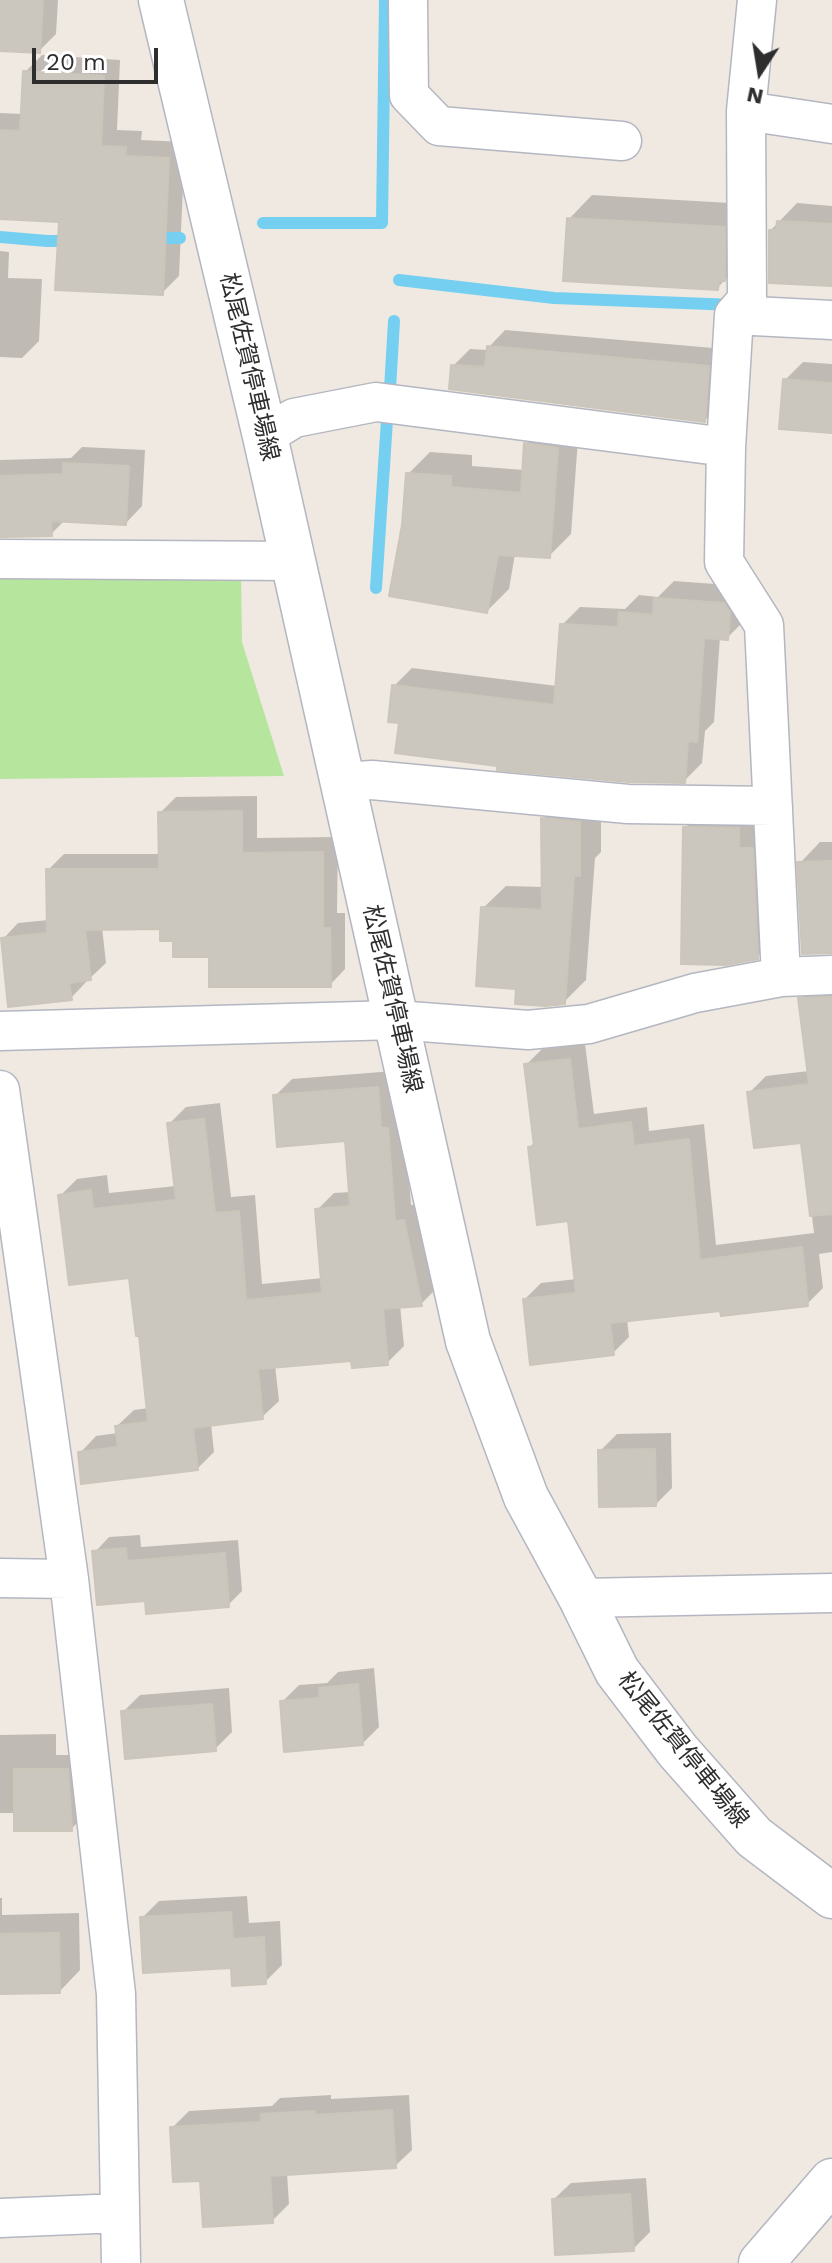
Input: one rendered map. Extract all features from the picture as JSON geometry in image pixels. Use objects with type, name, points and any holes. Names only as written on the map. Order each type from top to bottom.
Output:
[{"type":"main road","name":"松尾佐賀停車場線","points":[[161,0],[265,436],[468,1341],[526,1497],[617,1671],[678,1751],[754,1837],[832,1896]]},
{"type":"main road","points":[[761,2263],[832,2181]]},
{"type":"street","points":[[408,0],[409,95],[439,126],[622,141]]},
{"type":"street","points":[[757,0],[746,111],[740,308],[726,447],[724,562],[764,625],[781,977]]},
{"type":"street","points":[[746,111],[832,124]]},
{"type":"street","points":[[740,308],[832,320]]},
{"type":"street","points":[[265,436],[294,418],[376,402],[726,447]]},
{"type":"street","points":[[0,559],[293,561]]},
{"type":"street","points":[[343,782],[372,780],[628,804],[773,806]]},
{"type":"street","points":[[0,1031],[396,1020],[528,1030],[589,1024],[695,993],[781,977],[832,975]]},
{"type":"street","points":[[0,1090],[9,1219],[69,1579],[116,1994],[121,2263]]},
{"type":"street","points":[[0,1578],[69,1579]]},
{"type":"street","points":[[581,1598],[832,1593]]},
{"type":"street","points":[[0,2218],[120,2213]]},
{"type":"green space","points":[[0,569],[241,571],[242,642],[284,776],[0,779]]},
{"type":"building","points":[[0,0],[43,0],[40,53],[0,51]]},
{"type":"building","points":[[23,71],[104,76],[101,146],[126,147],[125,156],[169,158],[163,295],[55,290],[59,222],[0,219],[0,130],[20,131]]},
{"type":"building","points":[[567,218],[725,227],[725,281],[719,281],[718,290],[563,281]]},
{"type":"building","points":[[777,221],[832,224],[832,286],[769,283],[769,230],[776,230]]},
{"type":"building","points":[[487,346],[709,366],[705,422],[449,389],[451,365],[485,367]]},
{"type":"building","points":[[783,379],[832,383],[832,433],[779,429]]},
{"type":"building","points":[[524,443],[558,448],[550,558],[498,555],[487,613],[389,596],[402,525],[406,473],[451,476],[451,487],[521,493]]},
{"type":"building","points":[[63,463],[129,466],[126,525],[51,521],[52,536],[0,537],[0,476],[63,474]]},
{"type":"building","points":[[654,598],[724,603],[730,612],[728,640],[704,638],[697,742],[688,741],[685,783],[629,782],[497,770],[497,766],[395,753],[399,723],[388,722],[392,685],[554,705],[560,624],[618,627],[619,612],[653,615]]},
{"type":"building","points":[[242,811],[242,853],[323,852],[323,928],[330,928],[331,987],[209,987],[209,957],[173,957],[173,941],[160,941],[160,929],[85,930],[91,980],[69,983],[72,1000],[8,1007],[1,938],[47,933],[46,869],[159,869],[158,812]]},
{"type":"building","points":[[541,818],[580,822],[580,876],[574,876],[565,1004],[546,1006],[515,1004],[516,989],[476,986],[481,907],[542,910]]},
{"type":"building","points":[[683,827],[739,828],[739,848],[753,848],[758,959],[726,965],[681,964]]},
{"type":"building","points":[[832,861],[832,953],[802,954],[797,862]]},
{"type":"building","points":[[832,997],[832,1214],[810,1216],[801,1143],[754,1148],[747,1092],[809,1084],[798,998]]},
{"type":"building","points":[[570,1059],[578,1129],[631,1122],[634,1146],[689,1139],[700,1260],[802,1247],[808,1306],[721,1316],[720,1311],[610,1323],[614,1355],[530,1365],[523,1299],[576,1293],[568,1221],[537,1225],[528,1147],[534,1146],[524,1064]]},
{"type":"building","points":[[378,1087],[381,1128],[388,1128],[395,1221],[404,1220],[422,1306],[383,1309],[388,1365],[352,1368],[351,1361],[258,1369],[263,1419],[193,1428],[198,1470],[81,1484],[78,1452],[118,1447],[115,1426],[148,1422],[129,1278],[69,1285],[58,1195],[91,1190],[93,1209],[176,1200],[167,1123],[204,1119],[215,1213],[239,1211],[246,1300],[322,1293],[315,1209],[350,1206],[345,1141],[277,1147],[273,1095]]},
{"type":"building","points":[[655,1449],[656,1506],[599,1507],[598,1450]]},
{"type":"building","points":[[126,1548],[127,1561],[225,1553],[229,1607],[146,1614],[145,1601],[97,1605],[92,1551]]},
{"type":"building","points":[[358,1684],[363,1745],[284,1752],[280,1701],[320,1698],[319,1688]]},
{"type":"building","points":[[212,1704],[216,1751],[125,1759],[121,1711]]},
{"type":"building","points":[[14,1769],[68,1769],[72,1831],[14,1831]]},
{"type":"building","points":[[231,1912],[233,1939],[264,1937],[266,1984],[232,1986],[231,1968],[143,1973],[140,1917]]},
{"type":"building","points":[[59,1933],[60,1993],[0,1994],[0,1934]]},
{"type":"building","points":[[392,2110],[396,2168],[270,2176],[273,2223],[203,2227],[200,2181],[173,2182],[170,2127],[261,2122],[261,2114],[315,2111],[315,2115]]},
{"type":"building","points":[[630,2194],[634,2251],[555,2255],[552,2199]]},
{"type":"waterway","points":[[263,223],[382,223],[385,0]]},
{"type":"waterway","points":[[0,237],[73,241]]},
{"type":"waterway","points":[[151,238],[180,238]]},
{"type":"waterway","points":[[399,280],[554,298],[735,305]]},
{"type":"waterway","points":[[390,389],[394,321]]},
{"type":"waterway","points":[[376,588],[387,420]]}]
